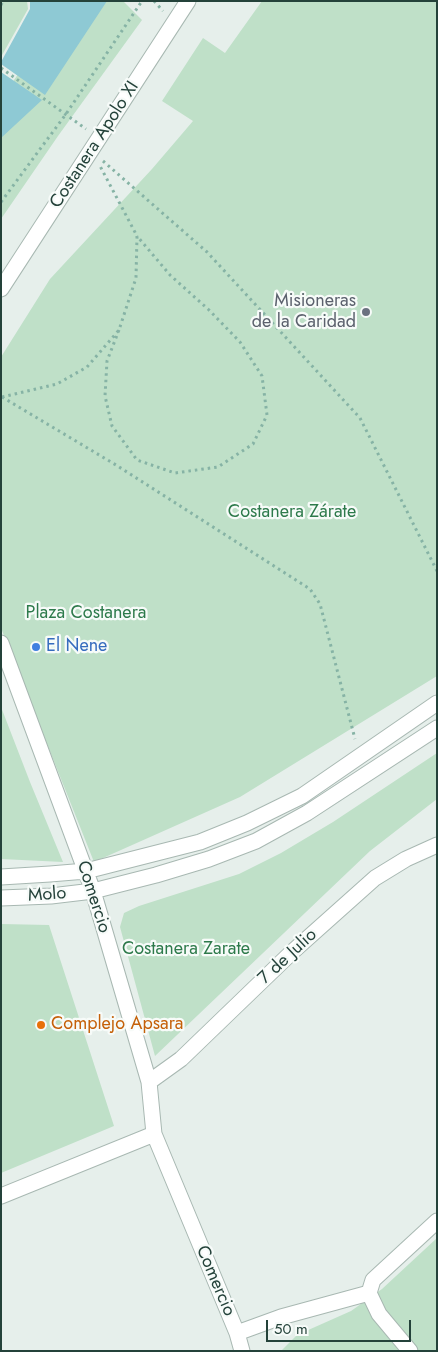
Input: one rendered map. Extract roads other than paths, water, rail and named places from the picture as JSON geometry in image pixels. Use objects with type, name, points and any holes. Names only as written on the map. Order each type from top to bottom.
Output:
[{"type":"street","name":"Costanera Apolo XI","points":[[1,289],[188,1]]},
{"type":"street","name":"Comercio","points":[[1,643],[92,890],[150,1082],[154,1134],[237,1333],[242,1351]]},
{"type":"street","name":"Molo","points":[[1,877],[86,871],[200,842],[247,823],[302,796],[437,703]]},
{"type":"street","name":"Molo","points":[[1,898],[51,896],[92,890],[156,875],[209,859],[256,841],[307,813],[437,728]]},
{"type":"street","name":"7 de Julio","points":[[150,1082],[181,1060],[291,953],[376,878],[406,859],[437,846]]},
{"type":"street","points":[[1,1196],[154,1134]]},
{"type":"street","points":[[410,1351],[378,1314],[369,1293],[373,1280],[437,1221]]},
{"type":"street","points":[[237,1333],[281,1317],[369,1293]]},
{"type":"water","points":[[30,1],[107,1],[45,95],[1,64],[30,9]]},
{"type":"water","points":[[1,72],[42,100],[1,138]]},
{"type":"place","name":"Misioneras de la Caridad","points":[[366,312]]},
{"type":"place","name":"El Nene","points":[[36,647]]},
{"type":"place","name":"Complejo Apsara","points":[[41,1025]]},
{"type":"park label","name":"Costanera Zárate","points":[[292,513]]},
{"type":"park label","name":"Plaza Costanera","points":[[86,614]]},
{"type":"park label","name":"Costanera Zarate","points":[[186,950]]}]
